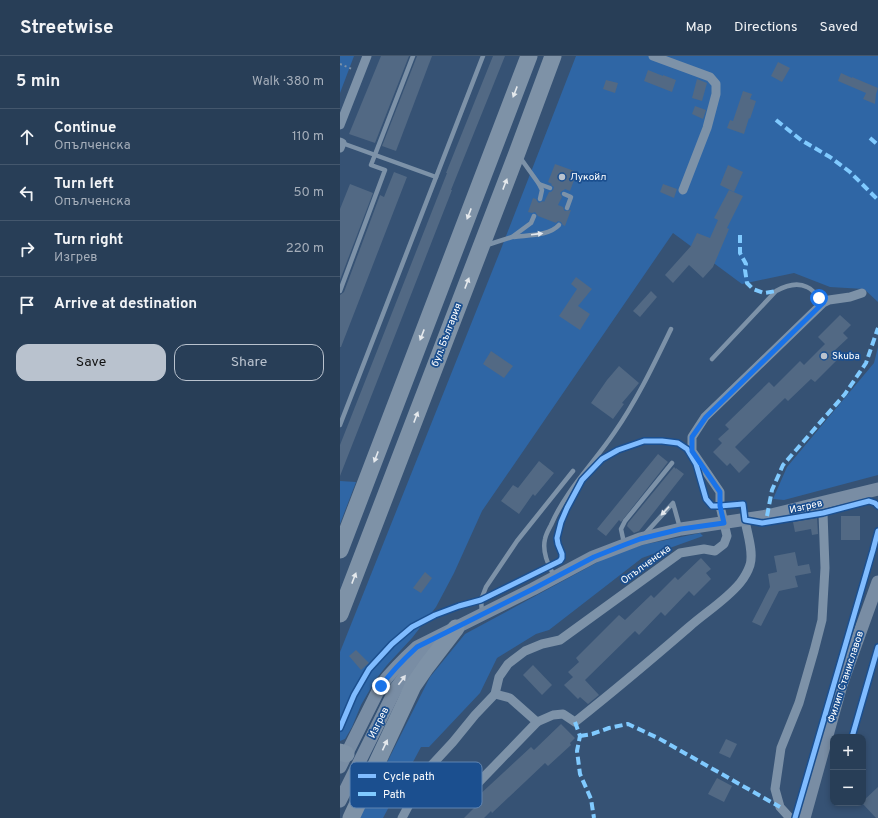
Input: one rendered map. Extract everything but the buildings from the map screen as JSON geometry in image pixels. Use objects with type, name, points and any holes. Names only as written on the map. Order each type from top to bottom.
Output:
[{"type":"highway","points":[[340,550],[529,56]]},
{"type":"highway","name":"бул. България","points":[[340,614],[553,56]]},
{"type":"highway","points":[[377,762],[413,686],[450,631]]},
{"type":"highway","points":[[351,818],[356,808]]},
{"type":"main road","name":"Изгрев","points":[[342,758],[381,686],[390,674],[417,647],[594,557],[640,539],[681,529],[744,520],[875,492]]},
{"type":"main road","name":"Филип Станиславов","points":[[804,818],[841,686],[878,582]]},
{"type":"main road","name":"Изгрев","points":[[360,762],[396,688],[408,672],[450,631]]},
{"type":"main road","name":"Изгрев","points":[[340,802],[350,782]]},
{"type":"street","points":[[340,125],[367,56]]},
{"type":"street","points":[[653,56],[710,77],[716,84],[716,94],[707,128],[684,190]]},
{"type":"street","points":[[823,303],[829,300],[850,297],[862,293]]},
{"type":"street","name":"Опълченска","points":[[434,762],[495,694],[499,677],[508,664],[524,651],[542,644],[560,640],[680,553],[704,549],[715,551],[724,544],[727,536],[720,506],[720,492],[692,451],[692,437],[706,417],[823,303]]},
{"type":"street","points":[[790,818],[780,807],[775,789],[781,748],[799,703],[822,620],[825,568],[822,513]]},
{"type":"street","points":[[482,779],[537,722],[553,715],[563,714],[575,722],[700,618],[723,601],[746,576],[750,564],[751,554],[744,520]]},
{"type":"street","points":[[495,694],[510,698],[537,722]]},
{"type":"street","name":"Опълченска","points":[[402,818],[407,808]]},
{"type":"lane","points":[[340,291],[385,170],[371,165],[374,154],[413,56]]},
{"type":"lane","points":[[340,425],[483,56]]},
{"type":"lane","points":[[341,144],[374,154],[436,177]]},
{"type":"lane","points":[[517,153],[539,184],[542,190],[540,199]]},
{"type":"lane","points":[[539,184],[550,188]]},
{"type":"lane","points":[[564,194],[571,197],[567,208]]},
{"type":"lane","points":[[512,237],[530,223],[534,216]]},
{"type":"lane","points":[[481,246],[512,237],[547,233],[556,229],[560,225]]},
{"type":"lane","points":[[712,359],[776,291],[784,286],[798,284],[808,287],[823,303]]},
{"type":"lane","points":[[555,578],[544,553],[545,538],[554,517],[562,502],[629,410],[644,384],[671,329]]},
{"type":"lane","points":[[624,545],[621,529],[625,521],[672,463]]},
{"type":"lane","points":[[482,615],[481,600],[486,587],[517,540],[573,472]]},
{"type":"lane","points":[[640,539],[673,503],[681,529]]},
{"type":"shaded area","points":[[340,56],[354,56],[340,93]]},
{"type":"shaded area","points":[[576,56],[878,56],[878,302],[864,289],[830,287],[794,273],[742,284],[673,233],[482,511],[454,573],[436,607],[412,638],[376,679],[361,705],[352,727],[345,739],[340,741],[340,652],[501,249]]},
{"type":"shaded area","points":[[878,347],[878,475],[784,500],[773,499],[787,467],[874,363]]},
{"type":"shaded area","points":[[340,481],[356,482],[340,524]]},
{"type":"shaded area","points":[[700,533],[703,536],[642,558],[549,630],[536,634],[497,658],[480,693],[429,747],[421,747],[413,762],[387,762],[430,677],[465,634],[609,556],[642,545]]},
{"type":"shaded area","points":[[364,808],[388,808],[383,818],[359,818]]},
{"type":"marked path","points":[[776,120],[801,140],[830,157],[850,172],[878,200]]},
{"type":"marked path","points":[[870,138],[878,145]]},
{"type":"marked path","points":[[740,235],[740,253],[746,264],[745,270],[747,283],[753,289],[764,293],[776,291]]},
{"type":"marked path","points":[[767,516],[772,490],[783,465],[845,394],[866,363],[878,328]]},
{"type":"marked path","points":[[575,722],[580,736],[577,751],[580,774],[591,799],[594,818]]},
{"type":"marked path","points":[[580,736],[628,724],[658,738],[780,807]]},
{"type":"cycle path","points":[[340,728],[354,695],[369,669],[392,644],[412,627],[435,615],[481,600],[560,561],[562,554],[557,538],[561,522],[567,508],[582,480],[602,459],[618,450],[644,441],[678,443],[687,449],[696,464],[706,499],[712,506],[743,504],[745,520],[762,523],[823,513],[869,501],[878,506]]},
{"type":"cycle path","points":[[795,818],[878,531]]},
{"type":"cycle path","points":[[853,734],[878,647]]},
{"type":"place","name":"Лукойл","points":[[562,177]]},
{"type":"place","name":"Skuba","points":[[824,356]]},
{"type":"route","points":[[381,686],[390,674],[417,647],[594,557],[640,539],[681,529],[724,523],[720,506],[720,492],[692,451],[692,437],[706,417],[823,303],[819,298]]}]
